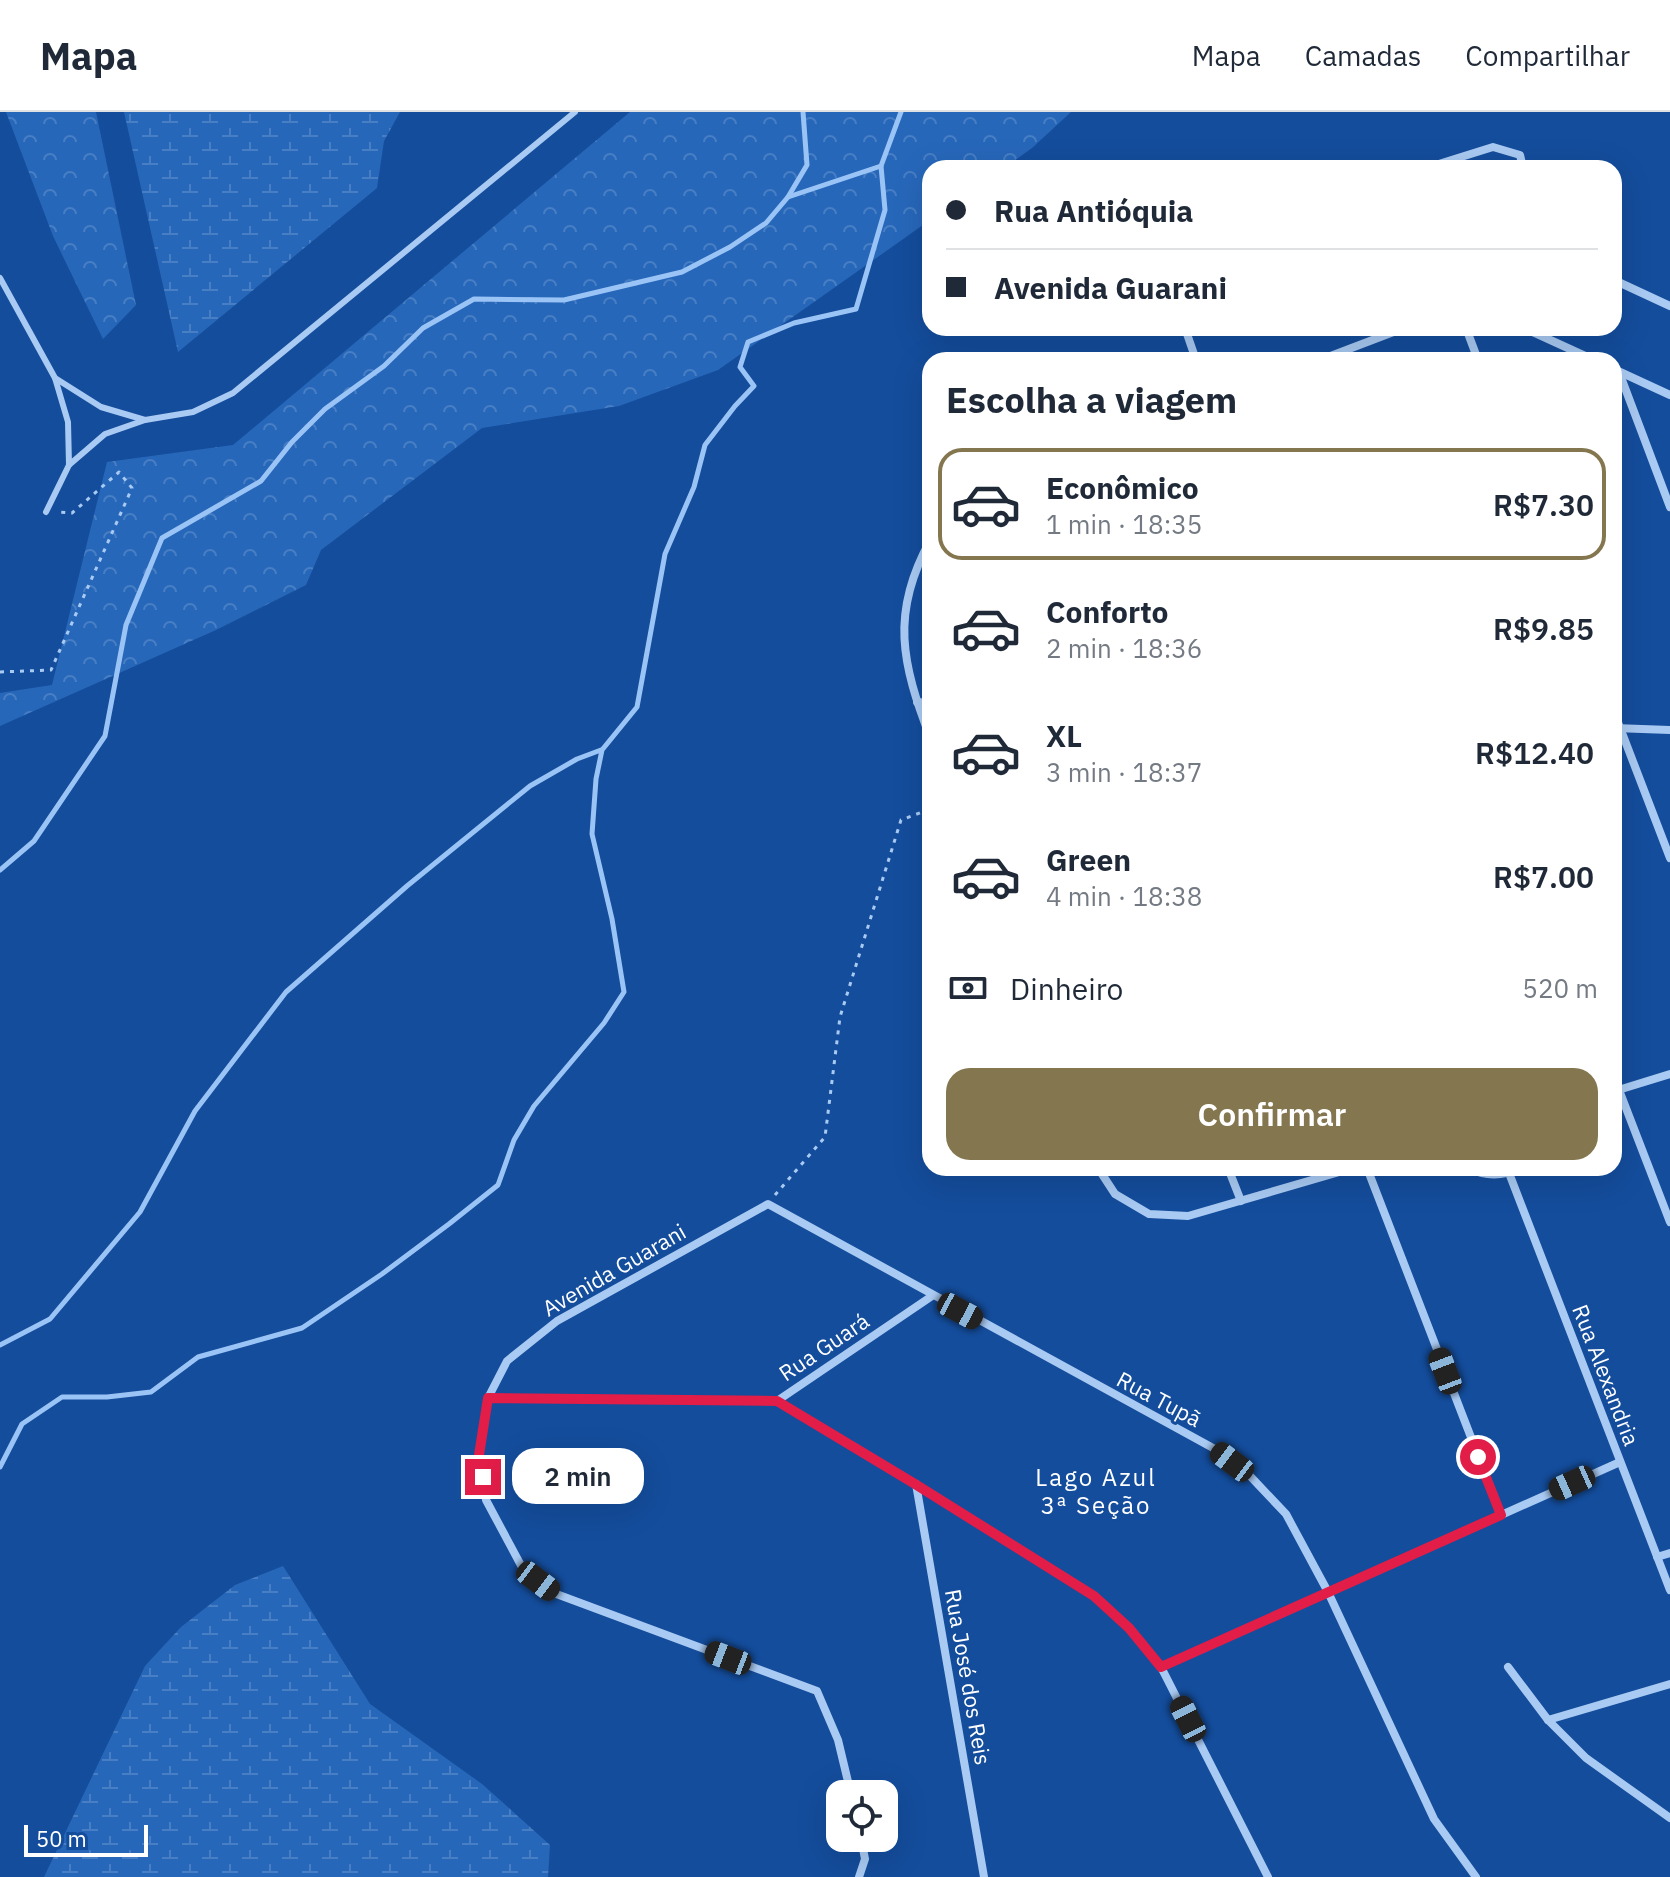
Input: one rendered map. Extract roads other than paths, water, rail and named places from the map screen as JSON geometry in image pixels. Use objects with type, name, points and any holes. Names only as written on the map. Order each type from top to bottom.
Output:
[{"type":"street","points":[[1452,160],[1493,147],[1520,155],[1521,160]]},
{"type":"street","points":[[1622,284],[1670,306]]},
{"type":"street","points":[[1349,352],[1386,336]]},
{"type":"street","points":[[1542,336],[1576,352]]},
{"type":"street","points":[[1622,373],[1670,395]]},
{"type":"street","points":[[1622,385],[1670,507]]},
{"type":"street","points":[[922,555],[915,567],[904,611],[904,658],[922,715]]},
{"type":"street","points":[[917,702],[922,702]]},
{"type":"street","points":[[1622,728],[1670,730]]},
{"type":"street","points":[[1622,740],[1670,858]]},
{"type":"street","points":[[1622,1088],[1670,1074]]},
{"type":"street","points":[[1622,1105],[1670,1222]]},
{"type":"street","points":[[1103,1176],[1115,1194],[1149,1214],[1188,1216],[1326,1176]]},
{"type":"street","points":[[1231,1176],[1241,1201]]},
{"type":"street","points":[[1370,1176],[1501,1515]]},
{"type":"street","name":"Rua Alexandria","points":[[1510,1176],[1670,1590]]},
{"type":"street","name":"Rua Tupã","points":[[768,1204],[1213,1448],[1242,1469],[1286,1514],[1328,1592],[1434,1819],[1476,1877]]},
{"type":"street","name":"Avenida Guarani","points":[[768,1204],[557,1321],[507,1361],[488,1398],[479,1455],[486,1500],[524,1571],[551,1592],[817,1691],[838,1740],[848,1780]]},
{"type":"street","name":"Rua Guará","points":[[488,1398],[777,1401],[932,1296]]},
{"type":"street","points":[[777,1401],[1094,1596],[1129,1628],[1161,1667],[1268,1877]]},
{"type":"street","points":[[1161,1667],[1620,1462]]},
{"type":"street","name":"Rua José dos Reis","points":[[915,1484],[984,1877]]},
{"type":"street","points":[[1657,1557],[1670,1553]]},
{"type":"street","points":[[1508,1667],[1548,1720],[1586,1758],[1670,1818]]},
{"type":"street","points":[[1548,1720],[1670,1684]]},
{"type":"street","points":[[859,1877],[865,1859],[864,1852]]},
{"type":"lane","points":[[46,512],[69,465],[105,434],[145,420],[193,412],[233,393],[575,112]]},
{"type":"lane","points":[[0,278],[55,378],[68,422],[69,465]]},
{"type":"lane","points":[[55,378],[101,407],[145,420]]},
{"type":"waterway","points":[[788,197],[807,165],[803,112]]},
{"type":"waterway","points":[[0,870],[34,841],[105,736],[126,625],[162,538],[261,481],[292,442],[325,409],[384,366],[423,328],[474,299],[564,300],[682,272],[730,247],[766,223],[788,197],[881,166],[901,112]]},
{"type":"waterway","points":[[0,1467],[22,1424],[62,1397],[107,1397],[151,1392],[198,1357],[302,1328],[382,1274],[498,1185],[514,1140],[534,1106],[604,1023],[624,992],[612,919],[592,834],[596,779],[602,750],[637,707],[665,554],[694,487],[705,445],[754,386],[740,367],[748,342],[794,323],[856,309],[885,210],[881,166]]},
{"type":"waterway","points":[[0,1345],[50,1319],[140,1212],[195,1111],[286,992],[407,886],[530,786],[577,759],[601,750]]},
{"type":"district","name":"Lago Azul 3ª Seção","points":[[1096,1492]]}]
